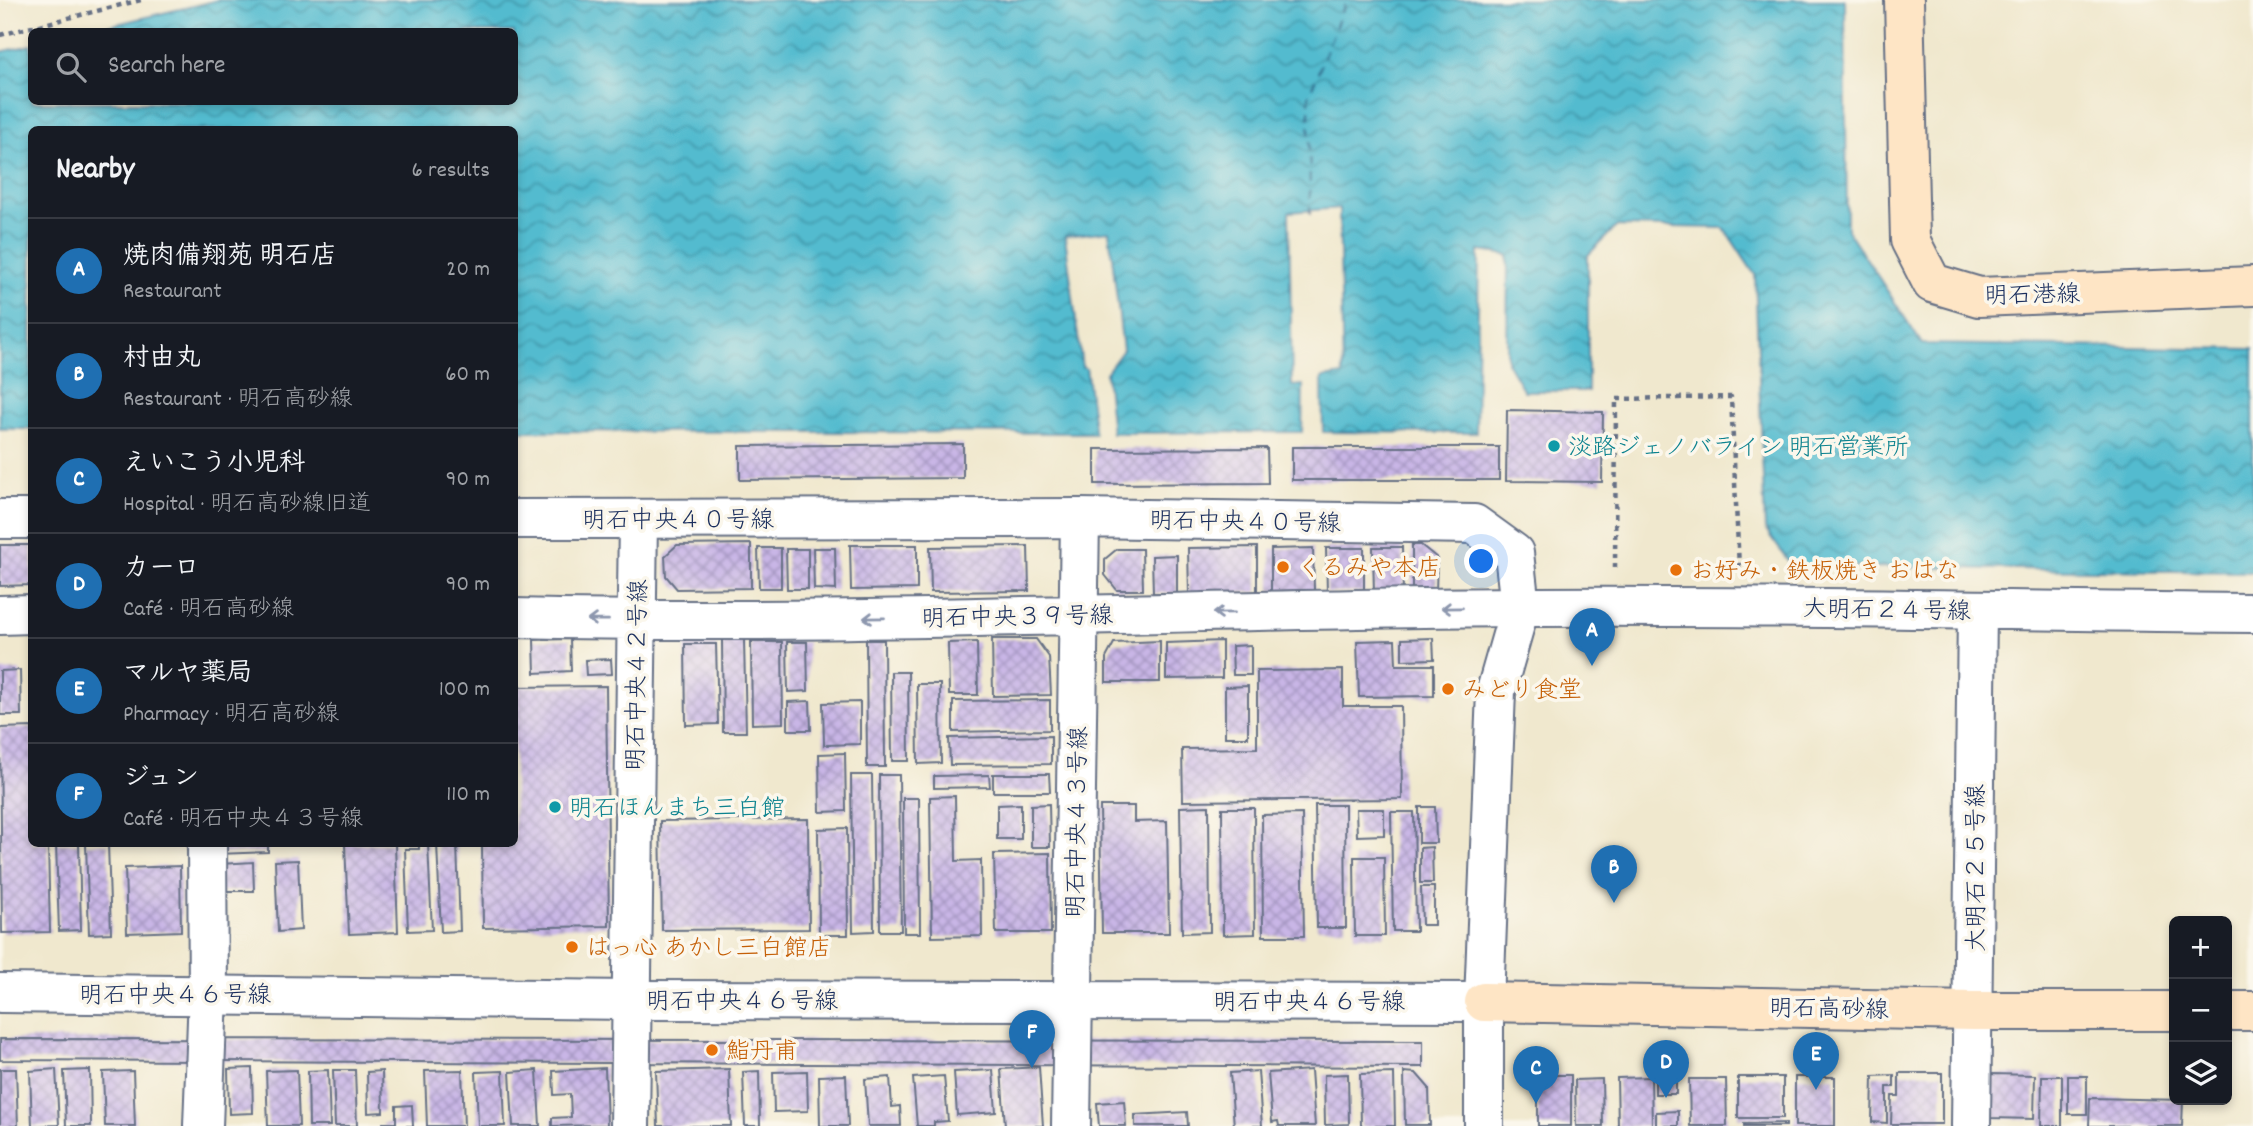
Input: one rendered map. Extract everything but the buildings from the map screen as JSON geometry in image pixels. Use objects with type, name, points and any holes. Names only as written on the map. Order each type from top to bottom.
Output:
[{"type":"main road","name":"明石港線","points":[[1904,0],[1910,240],[1932,283],[1979,297],[2253,286]]},
{"type":"main road","name":"明石高砂線","points":[[1484,1002],[1974,1011],[2169,1011]]},
{"type":"main road","points":[[2232,1011],[2253,1011]]},
{"type":"street","name":"明石中央４０号線","points":[[518,519],[1080,518],[1474,524],[1514,553],[1520,607],[1496,691],[1484,1002],[1484,1126]]},
{"type":"street","name":"明石中央４３号線","points":[[1070,1126],[1080,518]]},
{"type":"street","points":[[0,519],[28,519]]},
{"type":"street","name":"明石中央４２号線","points":[[630,1126],[638,519]]},
{"type":"street","name":"大明石２４号線","points":[[1520,607],[2253,613]]},
{"type":"street","name":"明石中央３９号線","points":[[518,618],[637,621],[1520,607]]},
{"type":"street","name":"大明石２５号線","points":[[1971,1126],[1977,611]]},
{"type":"street","points":[[0,615],[28,614]]},
{"type":"street","points":[[203,1126],[208,994],[207,847]]},
{"type":"street","name":"明石中央４６号線","points":[[0,993],[632,1000],[1484,1002]]},
{"type":"path","points":[[28,28],[141,0]]},
{"type":"path","points":[[0,35],[28,28]]},
{"type":"path","points":[[1614,608],[1616,399],[1731,397],[1741,607]]},
{"type":"water","points":[[218,0],[1845,0],[1847,229],[1922,344],[2253,349],[2253,572],[1792,566],[1765,529],[1755,275],[1724,228],[1617,226],[1588,255],[1588,391],[1524,391],[1507,362],[1508,255],[1479,251],[1476,433],[1323,432],[1322,378],[1343,375],[1339,208],[1289,212],[1292,386],[1303,385],[1302,432],[1112,433],[1106,373],[1123,350],[1109,231],[1065,236],[1082,367],[1086,367],[1095,433],[518,431],[518,126],[28,126],[28,429],[0,429],[0,52],[28,46],[28,105],[518,105],[518,28],[100,28]]},
{"type":"pier","points":[[1070,242],[1085,364],[1090,367],[1098,433],[1096,437],[1088,369],[1083,366]]},
{"type":"ferry route","points":[[1310,215],[1309,96],[1346,0]]},
{"type":"place","name":"淡路ジェノバライン 明石営業所","points":[[1554,446]]},
{"type":"place","name":"くるみや本店","points":[[1283,567]]},
{"type":"place","name":"お好み・鉄板焼き おはな","points":[[1676,570]]},
{"type":"place","name":"焼肉備翔苑 明石店","points":[[1592,666]]},
{"type":"place","name":"みどり食堂","points":[[1448,689]]},
{"type":"place","name":"明石ほんまち三白館","points":[[555,807]]},
{"type":"place","name":"村由丸","points":[[1614,903]]},
{"type":"place","name":"はっ心 あかし三白館店","points":[[572,947]]},
{"type":"place","name":"鮨丹甫","points":[[712,1050]]},
{"type":"place","name":"ジュン","points":[[1032,1068]]},
{"type":"place","name":"マルヤ薬局","points":[[1816,1090]]},
{"type":"place","name":"カーロ","points":[[1666,1098]]},
{"type":"place","name":"えいこう小児科","points":[[1536,1104]]}]
